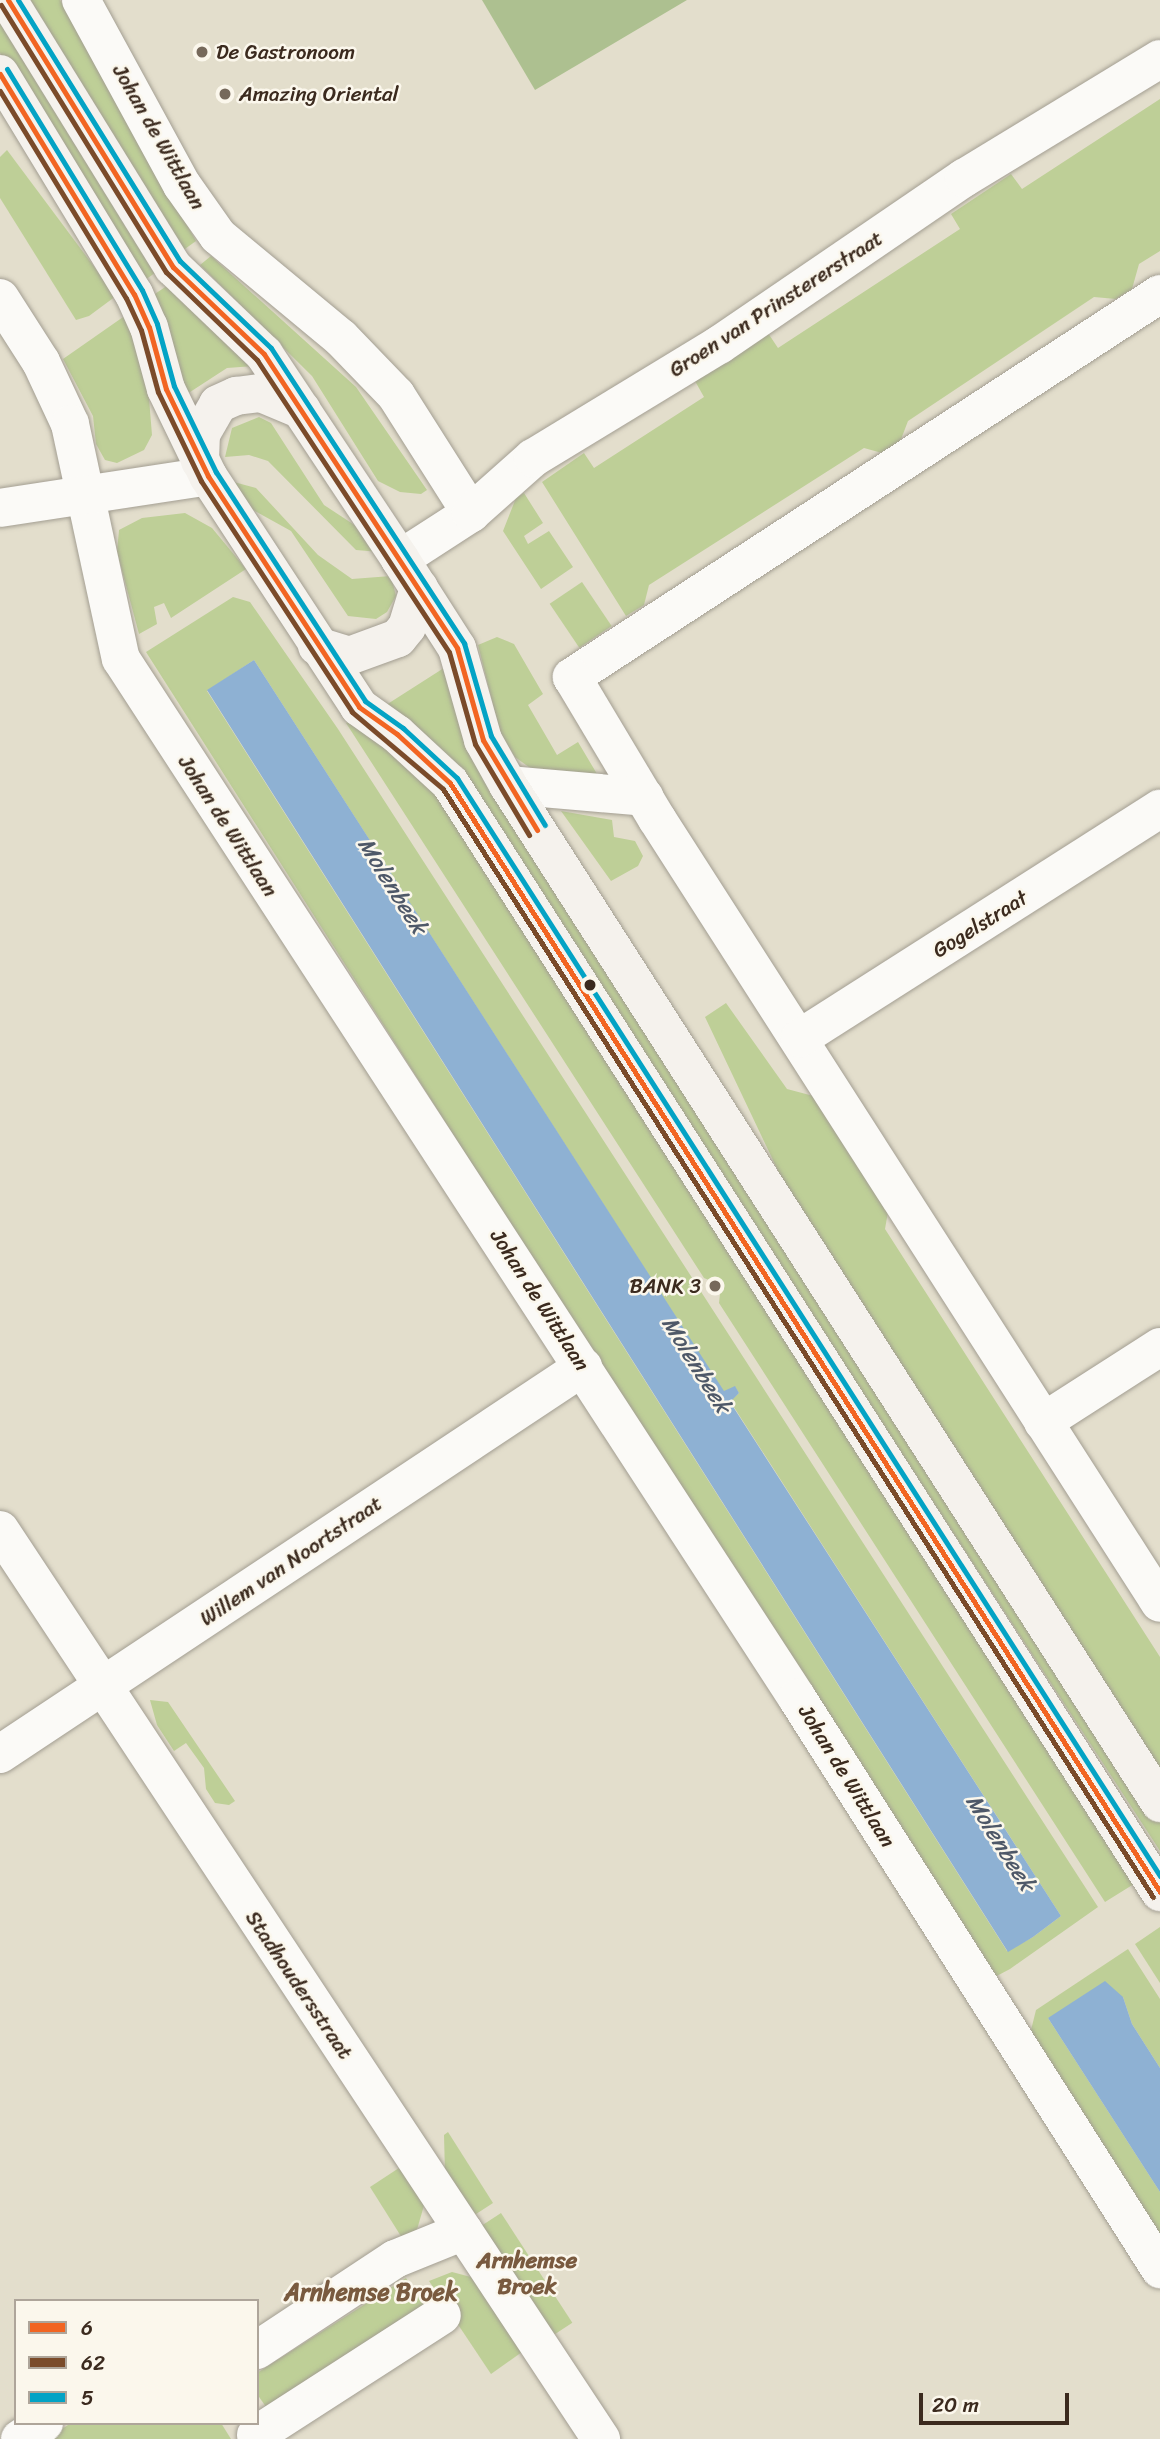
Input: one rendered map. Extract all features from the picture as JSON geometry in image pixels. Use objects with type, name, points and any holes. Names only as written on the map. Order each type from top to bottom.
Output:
[{"type":"main road","points":[[9,0],[173,267],[264,354],[410,574],[457,648],[483,740],[508,785],[1160,1803]]},
{"type":"main road","points":[[0,74],[134,295],[149,327],[166,389],[204,469],[359,707],[397,734],[450,783],[1160,1892]]},
{"type":"main road","points":[[204,469],[201,434],[218,404],[236,396],[261,393],[302,410]]},
{"type":"main road","points":[[317,646],[349,656],[398,638],[407,627],[410,574]]},
{"type":"street","name":"Johan de Wittlaan","points":[[81,0],[182,185],[218,236],[341,338],[396,395],[471,513]]},
{"type":"street","name":"Groen van Prinstererstraat","points":[[410,574],[471,513],[533,458],[719,345],[964,178],[1160,59]]},
{"type":"street","points":[[1160,295],[572,677],[644,797],[1160,1603]]},
{"type":"street","name":"Johan de Wittlaan","points":[[0,298],[58,395],[70,424],[121,659],[583,1367],[1160,2269]]},
{"type":"street","points":[[0,508],[204,469]]},
{"type":"street","points":[[508,785],[644,797]]},
{"type":"street","name":"Gogelstraat","points":[[800,1038],[1160,809]]},
{"type":"street","points":[[1043,1422],[1160,1347]]},
{"type":"street","name":"Willem van Noortstraat","points":[[0,1754],[583,1367]]},
{"type":"street","name":"Stadhoudersstraat","points":[[0,1530],[601,2439]]},
{"type":"street","points":[[259,2349],[395,2259],[464,2231]]},
{"type":"street","points":[[255,2432],[442,2315]]},
{"type":"street","points":[[20,2439],[41,2425]]},
{"type":"green space","points":[[24,0],[60,0],[196,241],[182,251]]},
{"type":"green space","points":[[482,0],[687,0],[535,90]]},
{"type":"green space","points":[[0,19],[159,270],[138,285],[0,53]]},
{"type":"green space","points":[[1160,99],[1160,251],[1139,264],[1132,289],[1116,299],[1094,297],[908,421],[900,442],[882,453],[864,448],[649,585],[644,605],[626,616],[542,482],[584,453],[594,468],[704,397],[695,381],[768,333],[778,348],[960,229],[951,214],[1011,174],[1022,189]]},
{"type":"green space","points":[[7,150],[116,296],[89,316],[76,320],[0,198],[0,157]]},
{"type":"green space","points":[[211,256],[356,387],[427,490],[421,494],[400,492],[378,481],[312,376],[200,265]]},
{"type":"green space","points":[[171,283],[254,366],[227,368],[187,394],[149,298]]},
{"type":"green space","points":[[126,315],[147,374],[152,435],[144,450],[117,463],[105,460],[96,444],[93,416],[63,359]]},
{"type":"green space","points":[[259,417],[271,423],[324,505],[356,526],[380,552],[356,550],[268,461],[249,455],[225,457],[232,428]]},
{"type":"green space","points":[[230,481],[256,488],[318,555],[352,579],[391,576],[396,596],[387,612],[376,619],[348,616],[291,531],[246,506]]},
{"type":"green space","points":[[524,493],[543,523],[524,536],[528,544],[549,531],[573,567],[541,589],[503,531],[516,498]]},
{"type":"green space","points":[[185,513],[212,528],[246,569],[171,618],[164,603],[154,607],[157,624],[139,634],[117,552],[119,530],[142,518]]},
{"type":"green space","points":[[582,582],[612,626],[579,648],[550,604]]},
{"type":"green space","points":[[233,597],[250,602],[338,729],[1098,1907],[1010,1969],[991,1979],[146,652]],"holes":[[[254,660],[724,1392],[735,1387],[739,1393],[730,1401],[1061,1916],[1033,1937],[1007,1951],[207,691]]]},
{"type":"green space","points":[[497,637],[514,644],[543,694],[528,705],[557,755],[578,742],[603,784],[533,770],[515,757],[500,733],[478,645]]},
{"type":"green space","points":[[447,666],[1160,1820],[1160,1851],[521,868],[386,705]]},
{"type":"green space","points":[[352,720],[431,784],[1142,1879],[1105,1902],[719,1303],[721,1285],[704,1278],[346,723]]},
{"type":"green space","points":[[561,811],[612,820],[614,837],[635,841],[643,856],[638,866],[611,881]]},
{"type":"green space","points":[[726,1003],[787,1089],[821,1098],[889,1206],[885,1229],[1160,1657],[1160,1777],[1038,1577],[790,1196],[705,1017]]},
{"type":"green space","points":[[150,1700],[168,1702],[235,1801],[229,1805],[215,1803],[206,1789],[204,1768],[186,1743],[174,1751],[157,1725]]},
{"type":"green space","points":[[1160,1927],[1160,1983],[1135,1944]]},
{"type":"green space","points":[[1128,1949],[1160,1999],[1160,2068],[1132,2024],[1123,1997],[1048,2018],[1160,2192],[1160,2242],[1029,2038],[1036,2010]]},
{"type":"green space","points":[[448,2132],[493,2203],[473,2216],[445,2173],[444,2135]]},
{"type":"green space","points":[[402,2166],[425,2202],[416,2233],[404,2241],[370,2187]]},
{"type":"green space","points":[[501,2213],[572,2323],[551,2337],[479,2227]]},
{"type":"green space","points":[[452,2272],[471,2277],[522,2352],[491,2374],[429,2281]]},
{"type":"green space","points":[[406,2278],[429,2313],[271,2414],[259,2397],[259,2372]]},
{"type":"green space","points":[[68,2425],[222,2425],[231,2439],[47,2439]]},
{"type":"water","name":"Molenbeek","points":[[254,660],[724,1391],[735,1386],[739,1393],[730,1402],[1061,1916],[1008,1952],[207,690]]},
{"type":"water","points":[[1105,1981],[1123,1997],[1132,2024],[1160,2068],[1160,2192],[1048,2018]]},
{"type":"transit line","name":"6","points":[[8,0],[173,267],[264,354],[457,648],[483,740],[537,830]]},
{"type":"transit line","name":"5","points":[[18,0],[180,261],[271,348],[464,643],[491,736],[545,825]]},
{"type":"transit line","name":"62","points":[[1,5],[166,272],[257,360],[449,652],[475,744],[529,835]]},
{"type":"transit line","name":"5","points":[[7,69],[142,290],[157,324],[174,386],[216,472],[365,701],[403,728],[457,778],[1160,1876]]},
{"type":"transit line","name":"6","points":[[0,74],[134,294],[149,327],[166,389],[208,476],[359,707],[397,734],[450,783],[1160,1892]]},
{"type":"transit line","name":"62","points":[[0,91],[126,298],[141,330],[158,392],[201,481],[352,712],[443,789],[1153,1897]]},
{"type":"place","name":"De Gastronoom","points":[[202,52]]},
{"type":"place","name":"Amazing Oriental","points":[[225,94]]},
{"type":"place","name":"BANK 3","points":[[715,1286]]},
{"type":"district","name":"Arnhemse Broek","points":[[527,2274]]},
{"type":"district","name":"Arnhemse Broek","points":[[371,2293]]}]
